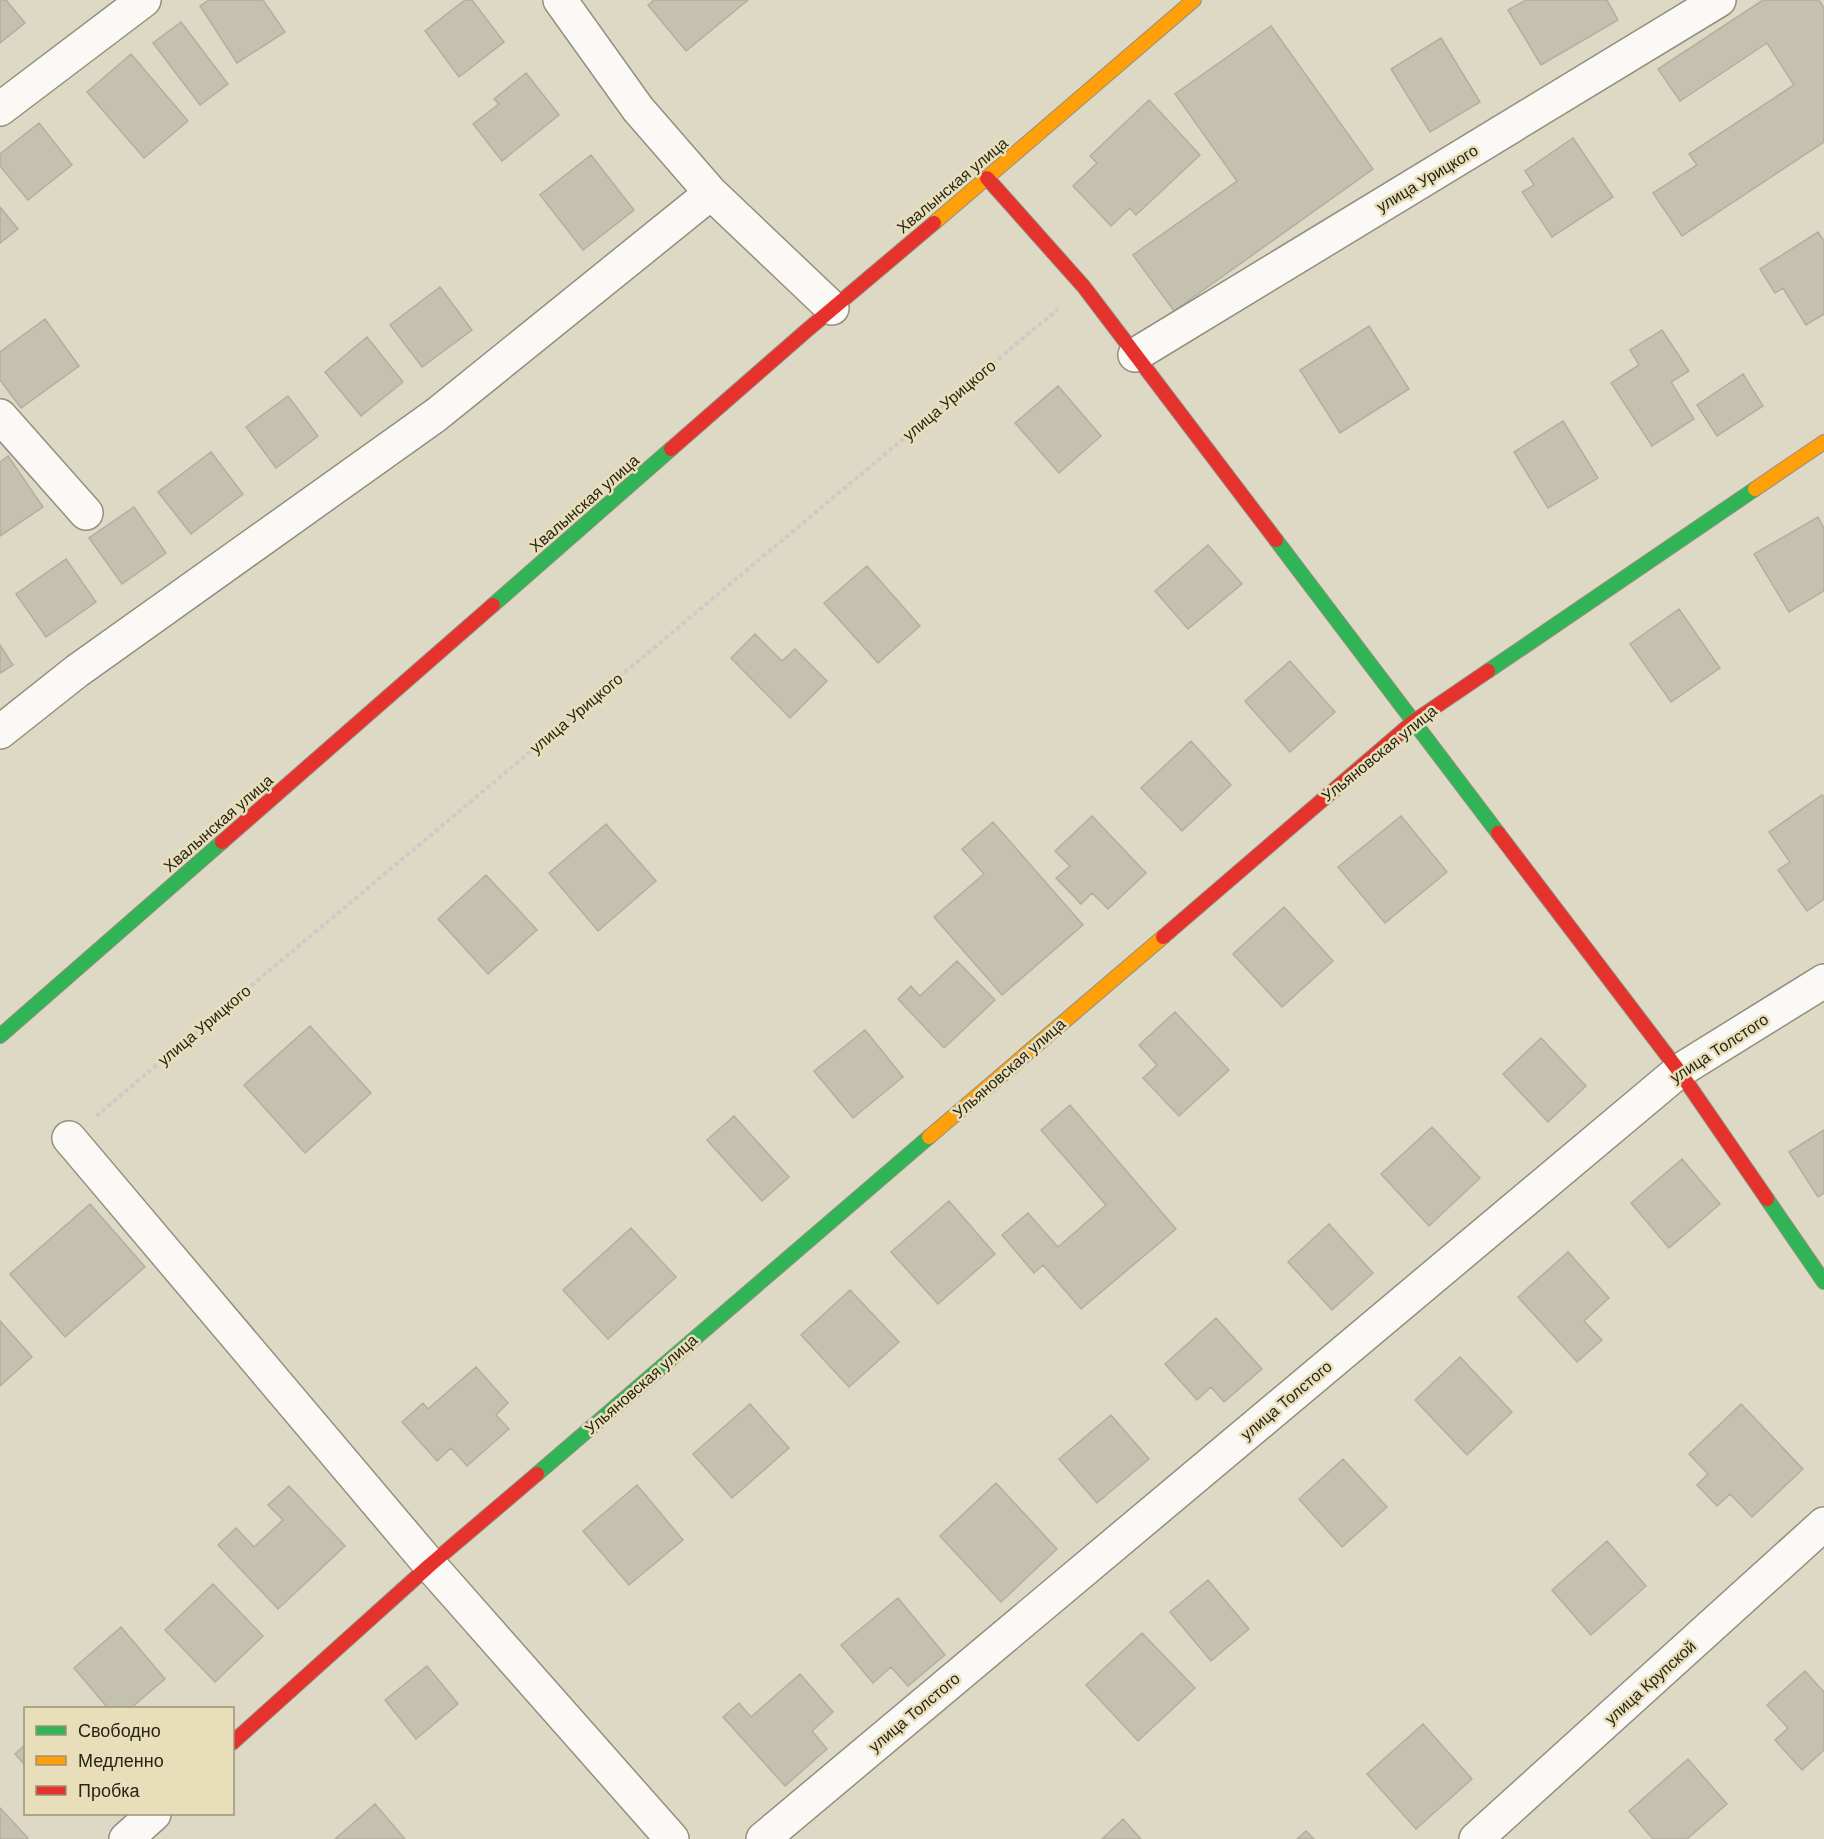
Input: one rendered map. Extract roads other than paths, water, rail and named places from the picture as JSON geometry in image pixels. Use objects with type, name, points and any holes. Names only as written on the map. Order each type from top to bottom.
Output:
[{"type":"street","points":[[0,109],[144,0]]},
{"type":"street","points":[[560,0],[638,109],[711,193],[832,308]]},
{"type":"street","name":"Хвалынская улица","points":[[0,1036],[832,308],[1194,0]]},
{"type":"street","name":"улица Урицкого","points":[[1135,355],[1719,0]]},
{"type":"street","points":[[987,178],[1084,287],[1679,1071],[1824,1282]]},
{"type":"street","points":[[0,732],[77,671],[436,415],[711,193]]},
{"type":"street","points":[[0,416],[86,513]]},
{"type":"street","name":"Ульяновская улица","points":[[234,1741],[430,1565],[1413,722],[1824,442]]},
{"type":"street","name":"улица Толстого","points":[[763,1839],[1679,1071],[1824,981]]},
{"type":"street","points":[[69,1138],[430,1565],[672,1839]]},
{"type":"street","name":"улица Крупской","points":[[1476,1839],[1824,1524]]},
{"type":"street","points":[[126,1839],[153,1815]]}]
